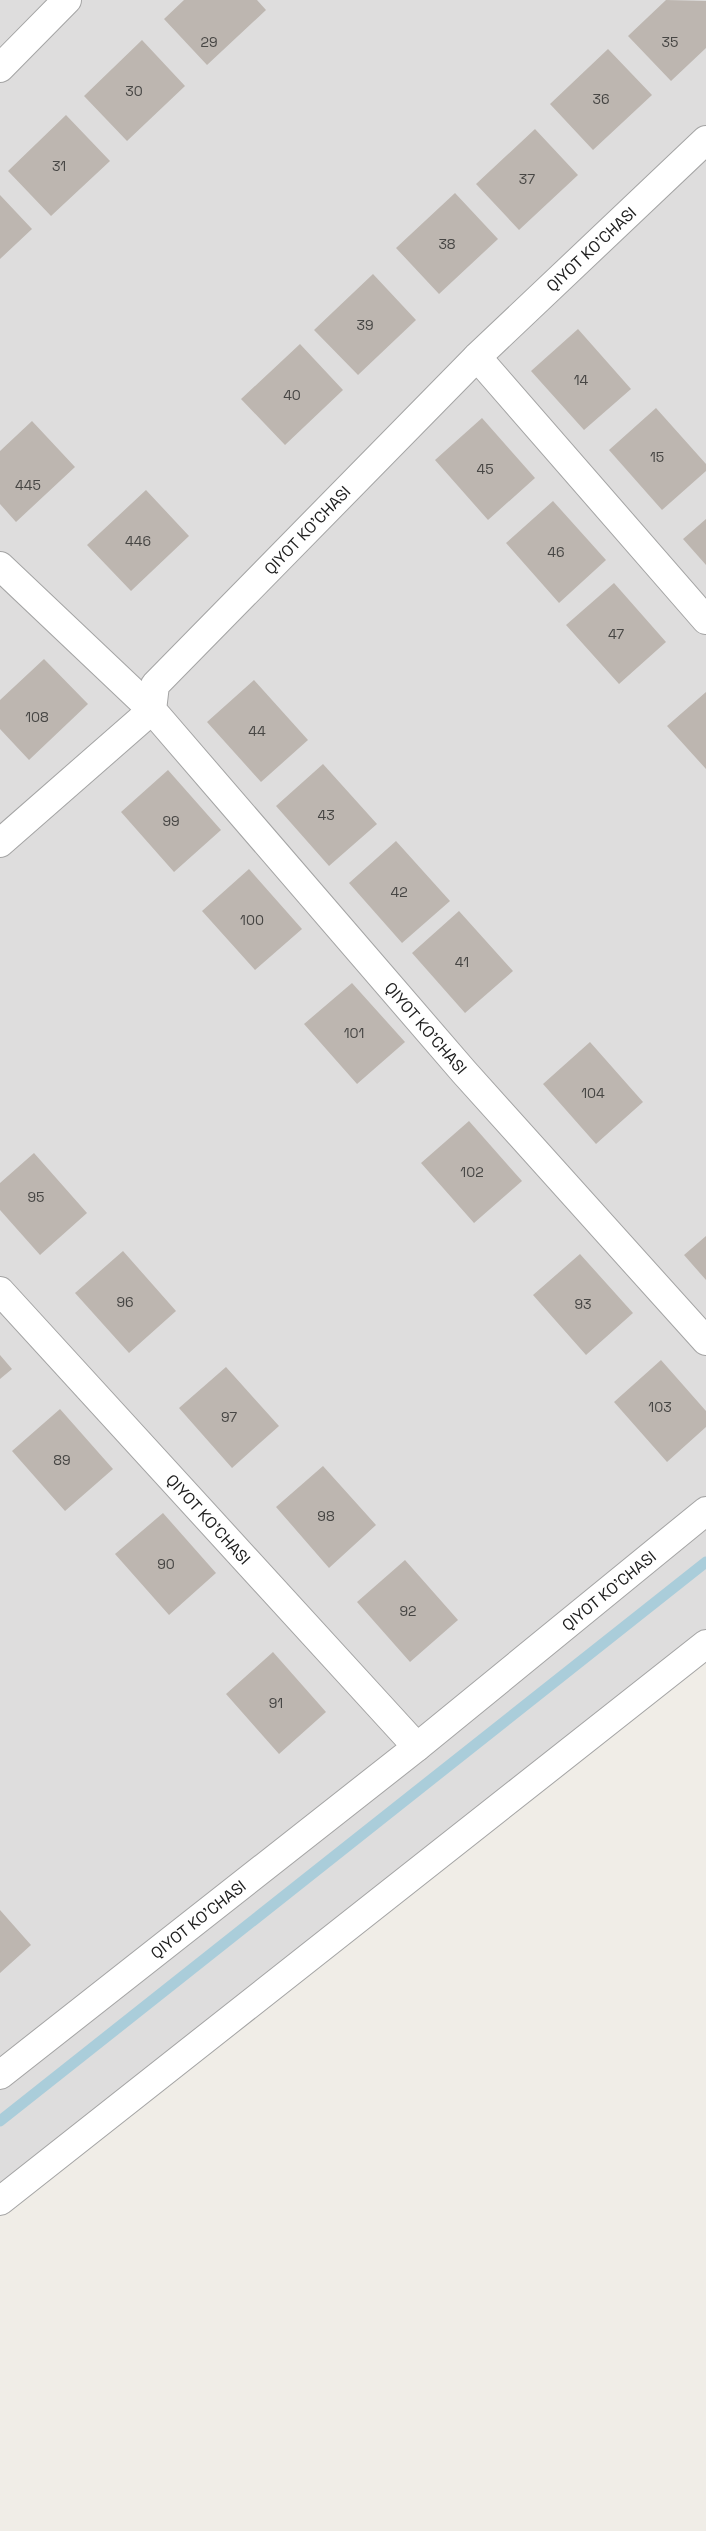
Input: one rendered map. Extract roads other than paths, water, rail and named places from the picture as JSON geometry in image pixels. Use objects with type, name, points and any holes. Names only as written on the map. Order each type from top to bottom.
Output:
[{"type":"street","points":[[0,68],[67,0]]},
{"type":"street","name":"QIYOT KO'CHASI","points":[[706,140],[477,357],[156,685],[152,710],[464,1072],[706,1341]]},
{"type":"street","points":[[477,357],[706,620]]},
{"type":"street","points":[[0,566],[152,710],[0,843]]},
{"type":"street","name":"QIYOT KO'CHASI","points":[[0,1290],[418,1747]]},
{"type":"street","name":"QIYOT KO'CHASI","points":[[1,2072],[418,1747],[706,1511]]},
{"type":"street","points":[[0,2201],[706,1644]]},
{"type":"waterway","points":[[0,2121],[706,1562]]}]
